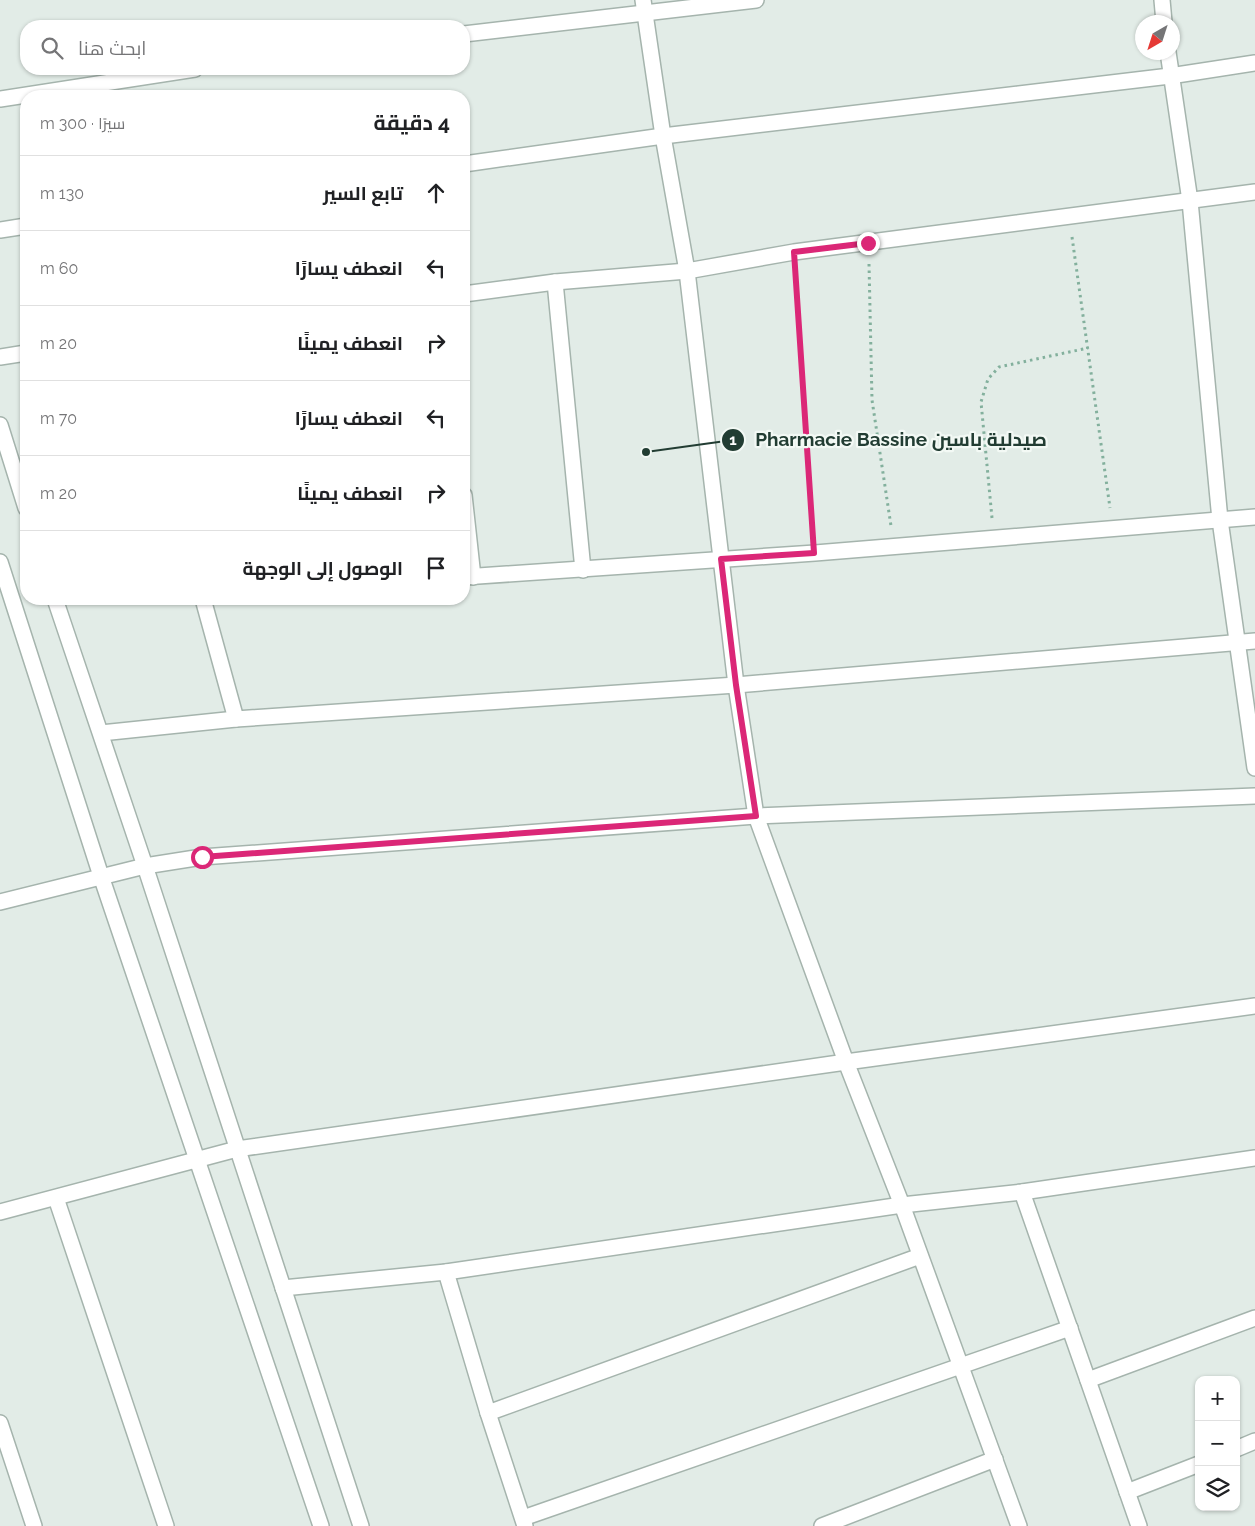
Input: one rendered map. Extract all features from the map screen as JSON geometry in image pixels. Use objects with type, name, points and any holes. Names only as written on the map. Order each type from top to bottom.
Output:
[{"type":"street","points":[[470,33],[644,7],[756,0]]},
{"type":"street","points":[[1162,0],[1163,15]]},
{"type":"street","points":[[644,7],[663,136],[687,271],[736,685],[756,816],[1020,1526]]},
{"type":"street","points":[[1169,60],[1190,201],[1220,520],[1255,768]]},
{"type":"street","points":[[470,163],[663,136],[1170,76],[1255,63]]},
{"type":"street","points":[[58,90],[156,75]]},
{"type":"street","points":[[0,99],[20,96]]},
{"type":"street","points":[[470,293],[555,282],[687,271],[794,252],[1255,192]]},
{"type":"street","points":[[0,230],[20,227]]},
{"type":"street","points":[[555,282],[583,570]]},
{"type":"street","points":[[0,357],[20,354]]},
{"type":"street","points":[[0,425],[20,489]]},
{"type":"street","points":[[470,577],[814,553],[1255,517]]},
{"type":"street","points":[[0,562],[101,876],[321,1526]]},
{"type":"street","points":[[57,605],[145,866],[361,1526]]},
{"type":"street","points":[[205,605],[236,719]]},
{"type":"street","points":[[101,733],[236,719],[736,685],[1255,641]]},
{"type":"street","points":[[0,902],[145,866],[202,857],[756,816],[1255,796]]},
{"type":"street","points":[[0,1212],[237,1149],[1255,1006]]},
{"type":"street","points":[[283,1288],[446,1272],[902,1205],[1022,1192],[1255,1158]]},
{"type":"street","points":[[1022,1192],[1139,1526]]},
{"type":"street","points":[[56,1198],[166,1526]]},
{"type":"street","points":[[488,1413],[920,1256]]},
{"type":"street","points":[[446,1272],[488,1413],[524,1522],[1070,1328]]},
{"type":"street","points":[[1088,1380],[1255,1318]]},
{"type":"street","points":[[0,1423],[34,1526]]},
{"type":"street","points":[[1240,1448],[1255,1442]]},
{"type":"street","points":[[822,1526],[995,1459]]},
{"type":"street","points":[[1127,1492],[1195,1466]]},
{"type":"path","points":[[1070,217],[1113,529]]},
{"type":"path","points":[[868,243],[872,400],[894,546]]},
{"type":"path","points":[[794,252],[814,553]]},
{"type":"path","points":[[994,539],[980,402],[988,379],[999,367],[1088,348]]},
{"type":"place","name":"Pharmacie Bassine صيدلية باسين","points":[[646,452]]},
{"type":"route","points":[[202,857],[756,816],[736,685],[721,559],[814,553],[794,252],[868,243]]}]
